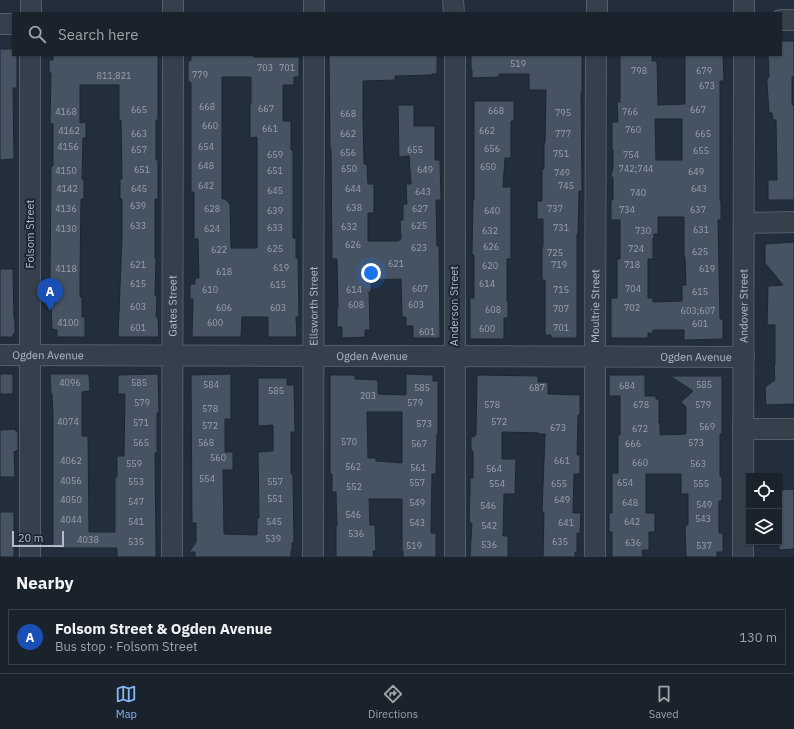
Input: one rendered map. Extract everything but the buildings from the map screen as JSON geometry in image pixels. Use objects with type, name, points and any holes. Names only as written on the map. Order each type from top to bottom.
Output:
[{"type":"street","points":[[30,12],[31,0]]},
{"type":"street","points":[[173,0],[173,12]]},
{"type":"street","points":[[314,0],[314,12]]},
{"type":"street","points":[[453,0],[454,12]]},
{"type":"street","points":[[597,0],[597,12]]},
{"type":"street","points":[[744,0],[744,12]]},
{"type":"street","points":[[782,20],[794,20]]},
{"type":"street","points":[[0,24],[12,24]]},
{"type":"street","name":"Folsom Street","points":[[30,56],[30,557]]},
{"type":"street","name":"Gates Street","points":[[172,557],[173,56]]},
{"type":"street","name":"Ellsworth Street","points":[[313,557],[314,56]]},
{"type":"street","name":"Anderson Street","points":[[455,56],[455,557]]},
{"type":"street","name":"Moultrie Street","points":[[595,557],[596,56]]},
{"type":"street","name":"Andover Street","points":[[743,557],[744,56]]},
{"type":"street","points":[[744,223],[794,222]]},
{"type":"street","name":"Ogden Avenue","points":[[0,355],[744,357]]},
{"type":"street","points":[[743,429],[794,429]]},
{"type":"place","name":"Folsom Street & Ogden Avenue","points":[[50,311]]}]
